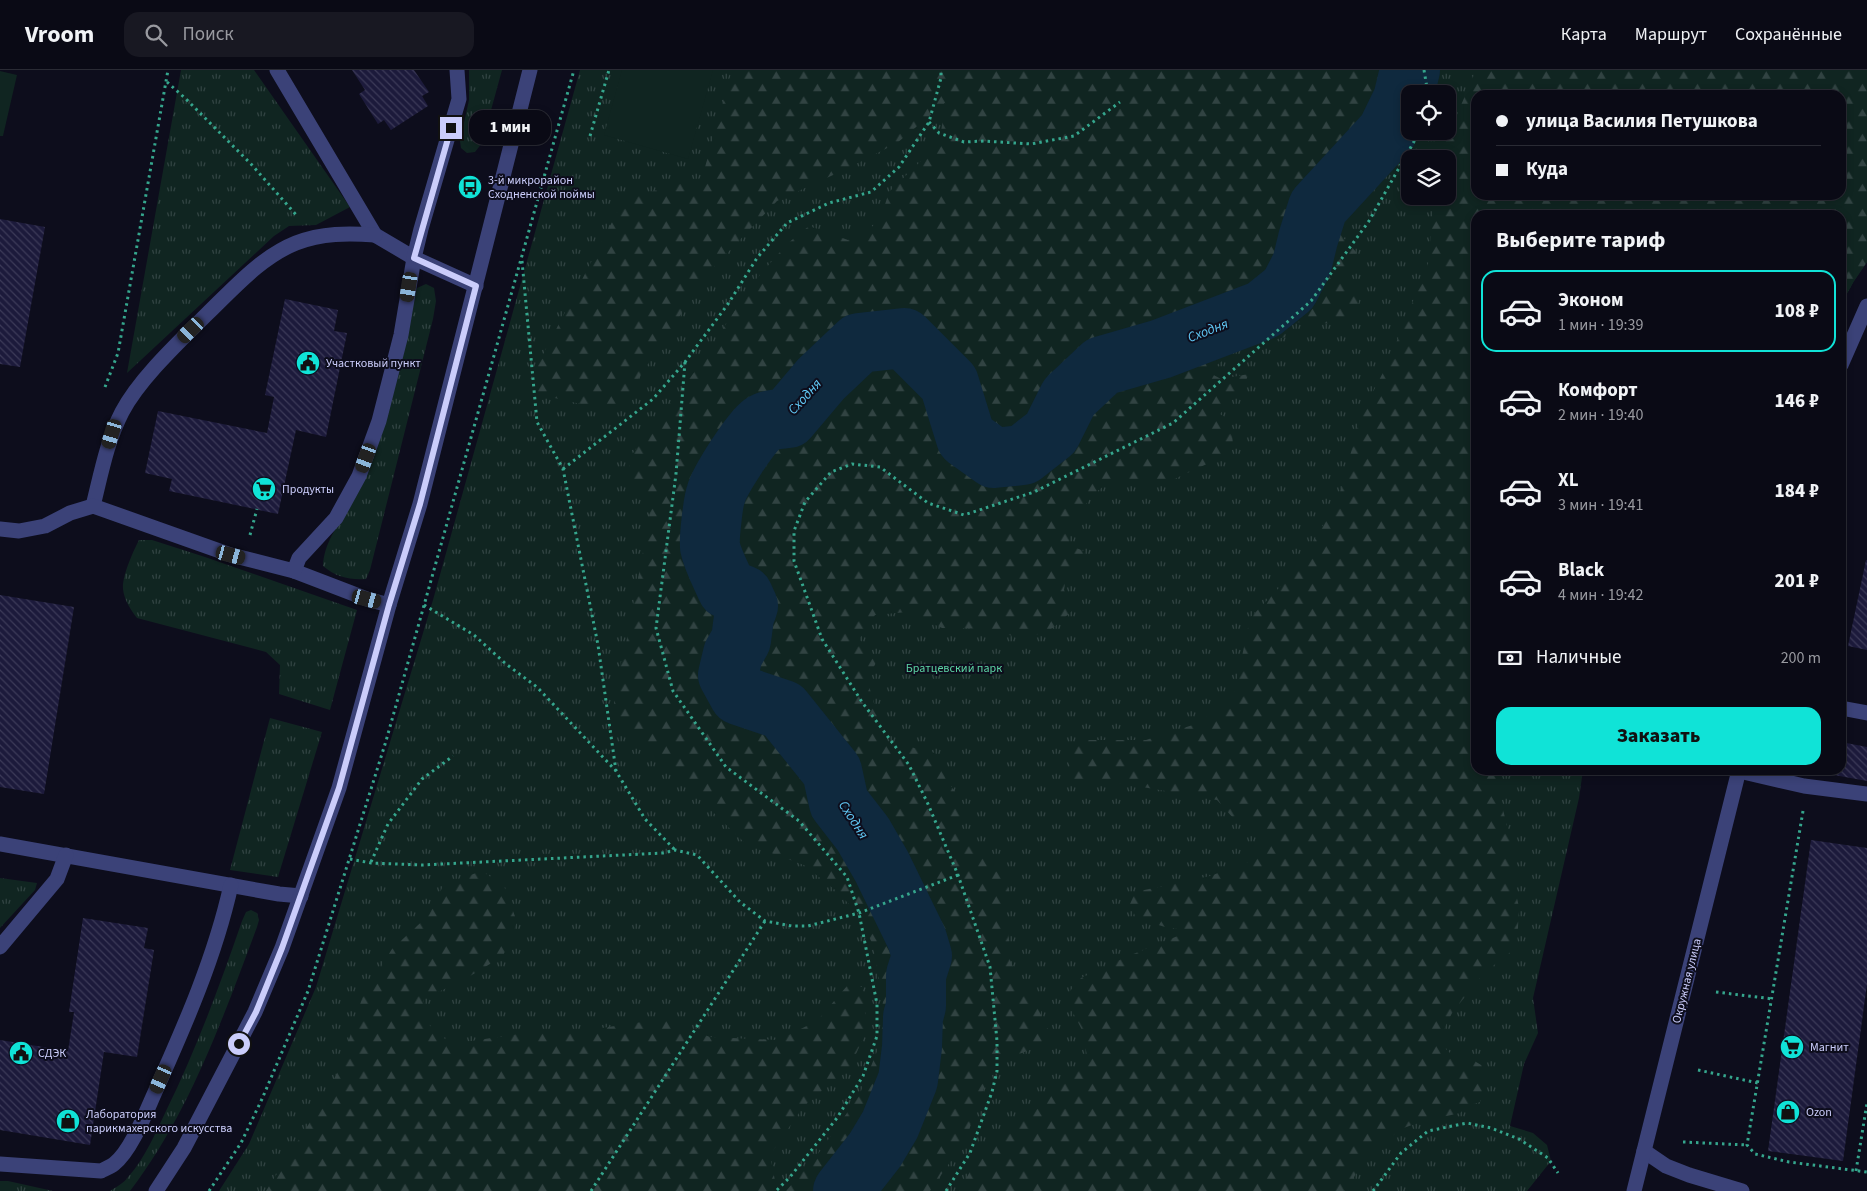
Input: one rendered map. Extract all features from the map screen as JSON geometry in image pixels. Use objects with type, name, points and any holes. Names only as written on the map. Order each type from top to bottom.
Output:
[{"type":"street","points":[[276,70],[375,234],[414,258],[476,286]]},
{"type":"street","points":[[294,571],[299,558],[336,518],[359,476],[378,421],[402,335],[414,258],[459,99],[457,70]]},
{"type":"street","points":[[156,1191],[184,1148],[256,1012],[301,896],[339,788],[389,605],[420,504],[530,70]]},
{"type":"street","points":[[93,506],[112,434],[124,410],[146,379],[177,344],[246,276],[270,257],[295,243],[313,237],[342,233],[375,234]]},
{"type":"street","points":[[1846,353],[1866,307]]},
{"type":"street","points":[[0,529],[19,531],[45,526],[70,513],[93,506],[231,555],[294,571],[367,599],[389,605]]},
{"type":"street","points":[[1846,709],[1867,713]]},
{"type":"street","name":"Окружная улица","points":[[1634,1191],[1738,775]]},
{"type":"street","points":[[1759,775],[1804,786],[1867,794]]},
{"type":"street","points":[[0,844],[301,896]]},
{"type":"street","points":[[0,947],[57,879],[66,855]]},
{"type":"street","points":[[0,1164],[101,1171],[115,1164],[129,1146],[169,1062],[224,918],[230,885]]},
{"type":"street","points":[[1644,1151],[1666,1166],[1742,1191]]},
{"type":"path","points":[[102,393],[118,353],[168,70]]},
{"type":"path","points":[[209,1191],[241,1143],[308,991],[386,741],[574,70]]},
{"type":"path","points":[[590,136],[609,70]]},
{"type":"path","points":[[563,469],[654,399],[685,362],[728,304],[757,258],[788,223],[829,203],[871,192],[899,167],[929,122],[942,70]]},
{"type":"path","points":[[1424,70],[1426,85]]},
{"type":"path","points":[[166,82],[186,99],[251,164],[296,213],[313,237]]},
{"type":"path","points":[[929,122],[939,133],[964,142],[984,141],[1031,144],[1074,136],[1120,102]]},
{"type":"path","points":[[946,1191],[970,1153],[992,1092],[997,1072],[997,1041],[990,967],[958,875],[909,765],[862,702],[822,639],[794,561],[794,531],[805,502],[832,472],[852,464],[880,467],[928,503],[964,516],[1034,492],[1173,423],[1311,301],[1369,221],[1415,140]]},
{"type":"path","points":[[522,258],[537,422],[563,469],[598,645],[616,771]]},
{"type":"path","points":[[685,362],[676,474],[656,628],[673,691],[726,767],[799,821],[847,877],[859,913],[877,1004],[876,1036],[863,1076],[837,1118],[790,1177],[776,1191]]},
{"type":"path","points":[[249,540],[257,510]]},
{"type":"path","points":[[424,604],[474,635],[506,664],[537,687],[616,771],[645,818],[675,850]]},
{"type":"path","points":[[371,862],[388,824],[422,778],[453,756]]},
{"type":"path","points":[[1747,1146],[1803,816],[1804,786]]},
{"type":"path","points":[[350,859],[422,865],[663,853],[675,850],[697,854],[740,902],[765,921],[792,926],[808,926],[859,913],[958,875]]},
{"type":"path","points":[[591,1191],[765,921]]},
{"type":"path","points":[[1716,992],[1773,999]]},
{"type":"path","points":[[1698,1070],[1758,1083]]},
{"type":"path","points":[[1856,1170],[1867,1103]]},
{"type":"path","points":[[1373,1191],[1401,1153],[1428,1131],[1467,1123],[1491,1128],[1519,1139],[1548,1158],[1558,1172]]},
{"type":"path","points":[[1683,1142],[1747,1146],[1755,1154],[1789,1162],[1867,1172]]},
{"type":"green space","points":[[181,70],[254,70],[350,207],[316,225],[289,226],[274,236],[127,373]]},
{"type":"green space","points":[[469,70],[502,70],[482,143],[475,152],[467,153],[461,148],[460,141],[469,100]]},
{"type":"green space","name":"Братцевский парк","points":[[580,70],[1867,70],[1867,262],[1846,295],[1846,210],[1471,210],[1471,775],[1582,775],[1579,798],[1533,998],[1538,1033],[1524,1064],[1510,1126],[1533,1133],[1547,1145],[1551,1161],[1527,1191],[219,1191],[249,1144],[316,987],[433,600]]},
{"type":"green space","points":[[622,70],[713,70],[688,159],[604,135]]},
{"type":"green space","points":[[732,70],[1436,70],[1434,85],[1401,85],[1401,140],[1405,140],[1397,151],[1338,211],[1340,234],[1356,252],[1358,263],[1346,276],[1359,302],[1346,324],[1291,322],[1285,337],[1236,350],[1208,372],[1221,379],[1249,374],[1244,384],[1220,414],[1231,422],[1233,445],[1209,463],[1170,481],[1108,483],[1092,495],[1079,515],[1070,534],[1068,545],[1084,551],[1085,563],[1067,571],[1064,590],[1074,609],[1053,628],[1023,640],[993,629],[942,628],[907,612],[875,615],[859,639],[877,661],[867,679],[886,741],[935,753],[946,779],[959,797],[967,817],[954,832],[965,840],[983,843],[994,870],[1003,875],[1009,889],[1006,907],[999,910],[997,916],[1000,922],[1008,926],[1010,960],[1023,990],[1041,1003],[1041,1019],[1050,1032],[1045,1044],[996,1063],[964,1139],[930,1191],[786,1191],[818,1154],[859,1096],[878,1049],[883,1000],[873,945],[857,912],[834,889],[804,865],[746,844],[633,735],[614,714],[614,686],[625,649],[649,519],[650,500],[635,486],[630,478],[630,457],[699,366],[752,284],[787,244],[809,226],[848,240],[870,229],[881,217],[889,192],[925,157],[940,137],[946,102],[897,143],[777,201],[709,272],[616,412],[524,391],[624,199],[702,178]]},
{"type":"green space","points":[[1476,70],[1867,70],[1867,262],[1846,295],[1846,210],[1471,210],[1471,775],[1501,775],[1496,780],[1511,843],[1511,872],[1519,907],[1517,947],[1484,973],[1452,1013],[1440,1037],[1444,1047],[1451,1054],[1471,1056],[1483,1066],[1483,1087],[1480,1102],[1467,1106],[1460,1113],[1420,1122],[1401,1129],[1362,1160],[1350,1186],[1344,1191],[959,1191],[984,1147],[1040,1107],[1061,1081],[1087,1055],[1081,1028],[1065,997],[1081,978],[1190,931],[1165,927],[1136,918],[1130,904],[1135,892],[1210,876],[1248,862],[1264,844],[1259,818],[1234,819],[1217,800],[1131,785],[1072,779],[1067,755],[1086,740],[1146,740],[1199,723],[1234,695],[1250,618],[1302,564],[1340,493],[1361,415],[1388,363],[1428,264],[1434,205],[1456,205],[1456,150],[1442,150],[1446,140],[1456,140],[1456,117]]},
{"type":"green space","points":[[0,71],[17,75],[3,136],[0,136]]},
{"type":"green space","points":[[426,284],[434,288],[436,301],[433,319],[370,570],[366,579],[343,577],[323,566],[326,549],[333,533],[351,504],[413,297],[417,288]]},
{"type":"green space","points":[[139,540],[152,540],[205,557],[357,610],[330,710],[279,694],[280,665],[266,652],[137,618],[126,601],[123,584],[131,557]]},
{"type":"green space","points":[[270,718],[322,732],[278,877],[230,870]]},
{"type":"green space","points":[[482,871],[504,886],[517,922],[503,956],[462,981],[423,999],[430,1026],[451,1044],[531,1032],[582,1031],[661,1019],[710,1037],[778,1040],[817,1021],[847,986],[862,987],[867,1030],[850,1067],[803,1107],[770,1155],[777,1191],[266,1191],[312,1119],[340,1068],[363,995],[392,949],[429,915],[444,884]]},
{"type":"green space","points":[[0,878],[37,883],[35,890],[0,928]]},
{"type":"green space","points":[[251,910],[257,913],[259,920],[257,927],[231,996],[187,1098],[151,1161],[130,1191],[110,1191],[124,1181],[134,1170],[154,1137],[197,1041],[242,921],[246,912]]},
{"type":"green space","points":[[0,1181],[8,1181],[53,1191],[0,1191]]},
{"type":"building","points":[[352,70],[414,70],[429,92],[422,96],[428,106],[391,130],[384,120],[378,124],[359,94],[365,90]]},
{"type":"building","points":[[0,219],[45,227],[20,367],[0,364]]},
{"type":"building","points":[[285,299],[338,310],[334,331],[347,333],[326,437],[296,430],[278,514],[169,491],[172,479],[145,473],[158,411],[267,433],[274,397],[265,395]]},
{"type":"building","points":[[1867,560],[1867,650],[1848,646]]},
{"type":"building","points":[[0,595],[74,607],[44,794],[0,787]]},
{"type":"building","points":[[1846,743],[1867,747],[1867,781],[1834,775],[1846,775]]},
{"type":"building","points":[[1811,840],[1867,848],[1867,984],[1843,1161],[1768,1151]]},
{"type":"building","points":[[83,918],[148,928],[144,948],[154,950],[137,1057],[104,1052],[90,1145],[0,1130],[0,1040],[68,1051],[74,1012],[69,1012]]},
{"type":"waterway","name":"Сходня","points":[[843,1191],[875,1150],[890,1125],[908,1080],[913,1017],[916,1006],[916,975],[922,956],[917,939],[882,867],[863,834],[839,803],[832,771],[783,710],[739,695],[728,675],[733,654],[741,640],[744,617],[748,606],[743,595],[727,589],[710,547],[715,498],[723,478],[751,436],[762,424],[775,419],[788,418],[821,379],[859,343],[904,338],[949,383],[966,438],[994,458],[1023,455],[1051,433],[1069,397],[1102,366],[1161,349],[1263,310],[1289,289],[1302,264],[1318,207],[1387,132],[1403,99],[1410,70]]},
{"type":"place","name":"3-й микрорайон Сходненской поймы","points":[[470,187]]},
{"type":"place","name":"Участковый пункт","points":[[308,363]]},
{"type":"place","name":"Продукты","points":[[264,489]]},
{"type":"place","name":"Магнит","points":[[1792,1047]]},
{"type":"place","name":"СДЭК","points":[[21,1053]]},
{"type":"place","name":"Ozon","points":[[1788,1112]]},
{"type":"place","name":"Лаборатория парикмахерского искусства","points":[[68,1121]]},
{"type":"route","points":[[239,1044],[256,1012],[282,948],[339,788],[389,605],[420,504],[476,286],[414,258],[451,128]]}]
